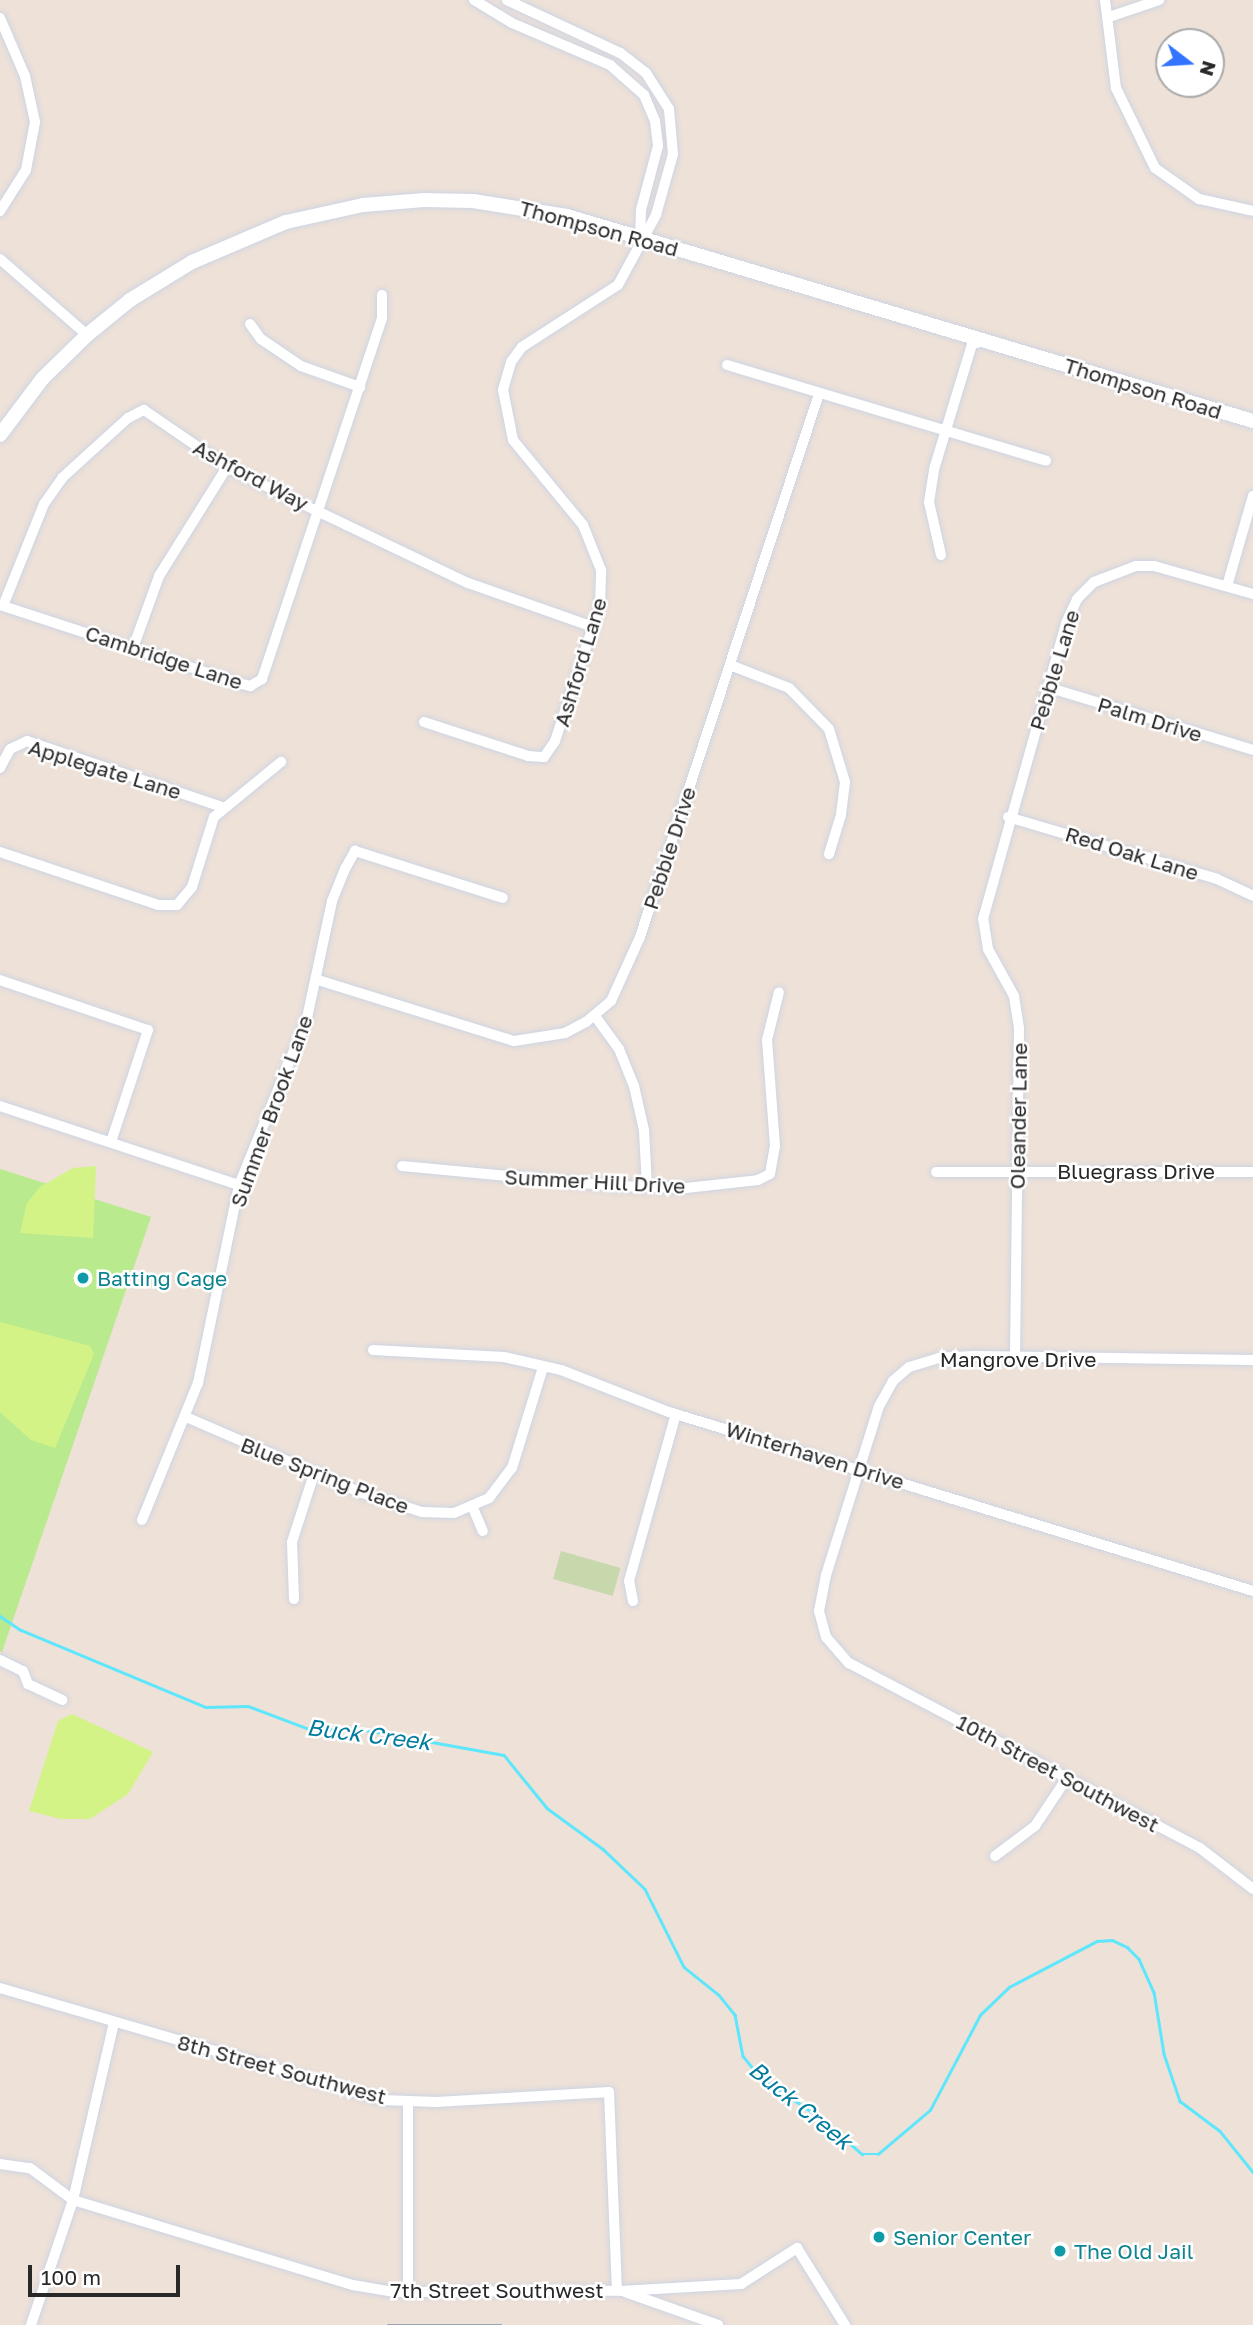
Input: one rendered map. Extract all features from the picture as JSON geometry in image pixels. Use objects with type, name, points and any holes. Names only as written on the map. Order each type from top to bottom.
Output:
[{"type":"street","points":[[474,0],[512,23],[610,65],[644,95],[655,121],[658,146],[641,210],[640,237]]},
{"type":"street","points":[[507,0],[620,53],[646,73],[662,94],[673,125],[673,154],[656,215],[640,237]]},
{"type":"street","points":[[1105,0],[1110,18],[1116,88],[1154,168],[1199,199],[1253,211]]},
{"type":"street","points":[[1110,18],[1158,0]]},
{"type":"street","points":[[0,18],[25,76],[35,121],[26,170],[0,211]]},
{"type":"street","name":"Thompson Road","points":[[0,435],[43,378],[87,335],[153,285],[214,250],[286,222],[363,205],[449,200],[523,206],[640,237],[1253,421]]},
{"type":"street","name":"Ashford Lane","points":[[424,722],[528,756],[544,757],[555,741],[602,595],[596,551],[583,525],[513,440],[503,390],[511,362],[522,347],[618,285],[640,237]]},
{"type":"street","points":[[0,259],[87,335]]},
{"type":"street","name":"Cambridge Lane","points":[[2,606],[250,686],[262,679],[382,319],[383,295]]},
{"type":"street","points":[[250,324],[261,339],[301,366],[360,387]]},
{"type":"street","points":[[941,555],[929,502],[945,433],[972,344],[985,341]]},
{"type":"street","points":[[727,365],[945,433],[1046,461]]},
{"type":"street","name":"Pebble Drive","points":[[318,980],[500,1039],[554,1037],[595,1016],[611,1001],[631,964],[819,394]]},
{"type":"street","name":"Ashford Way","points":[[2,606],[48,497],[62,478],[136,412],[155,414],[227,467],[468,583],[593,627]]},
{"type":"street","points":[[133,648],[159,576],[227,467]]},
{"type":"street","points":[[1227,586],[1253,496]]},
{"type":"street","name":"Pebble Lane","points":[[989,883],[1072,606],[1101,577],[1144,565],[1253,594]]},
{"type":"street","points":[[730,665],[789,688],[829,729],[845,782],[841,815],[828,854]]},
{"type":"street","name":"Palm Drive","points":[[1047,687],[1253,750]]},
{"type":"street","name":"Applegate Lane","points":[[0,768],[10,750],[27,741],[222,807]]},
{"type":"street","points":[[0,852],[173,906],[185,900],[192,887],[214,817],[222,807],[281,762]]},
{"type":"street","name":"Red Oak Lane","points":[[1008,817],[1217,878],[1253,896]]},
{"type":"street","name":"Summer Brook Lane","points":[[142,1520],[186,1417],[207,1351],[239,1185],[301,1034],[318,980],[332,901],[355,851],[503,898]]},
{"type":"street","name":"Oleander Lane","points":[[989,883],[983,919],[985,940],[1014,996],[1019,1028],[1015,1357]]},
{"type":"street","points":[[0,980],[148,1030],[111,1142]]},
{"type":"street","name":"Summer Hill Drive","points":[[402,1166],[647,1187],[708,1186],[754,1181],[770,1174],[775,1132],[767,1040],[779,992]]},
{"type":"street","points":[[595,1016],[619,1049],[634,1086],[644,1130],[647,1187]]},
{"type":"street","points":[[0,1106],[239,1185]]},
{"type":"street","name":"Bluegrass Drive","points":[[936,1171],[1253,1172]]},
{"type":"street","name":"Winterhaven Drive","points":[[373,1350],[504,1357],[542,1367],[676,1414],[1253,1591]]},
{"type":"street","name":"Mangrove Drive","points":[[857,1667],[826,1637],[819,1611],[859,1469],[884,1394],[909,1367],[939,1358],[1253,1360]]},
{"type":"street","points":[[483,1531],[473,1508],[489,1498],[512,1468],[542,1367]]},
{"type":"street","points":[[634,1601],[629,1581],[676,1414]]},
{"type":"street","name":"Blue Spring Place","points":[[186,1417],[314,1474],[422,1512],[436,1514],[473,1508]]},
{"type":"street","points":[[294,1599],[292,1542],[314,1474]]},
{"type":"street","points":[[0,1660],[23,1671],[28,1684],[63,1700]]},
{"type":"street","name":"10th Street Southwest","points":[[857,1667],[1200,1848],[1250,1882]]},
{"type":"street","points":[[995,1856],[1035,1826],[1066,1778]]},
{"type":"street","name":"8th Street Southwest","points":[[0,1988],[330,2087],[408,2102],[609,2092],[619,2291]]},
{"type":"street","points":[[31,2325],[73,2200],[114,2022]]},
{"type":"street","points":[[408,2102],[408,2292]]},
{"type":"street","name":"7th Street Southwest","points":[[0,2164],[30,2168],[73,2200],[353,2285],[408,2292],[619,2291],[741,2284],[797,2248],[845,2325]]},
{"type":"street","points":[[619,2291],[718,2325]]},
{"type":"green space","points":[[96,1166],[93,1238],[20,1233],[27,1203],[40,1187],[73,1168]]},
{"type":"green space","points":[[0,1169],[151,1217],[2,1652],[0,1651]]},
{"type":"green space","points":[[0,1322],[90,1346],[94,1354],[55,1448],[31,1440],[0,1412]]},
{"type":"green space","points":[[561,1551],[621,1568],[613,1596],[553,1579]]},
{"type":"green space","points":[[72,1714],[153,1752],[128,1794],[90,1819],[61,1819],[29,1811],[58,1721]]},
{"type":"waterway","name":"Buck Creek","points":[[0,1616],[21,1630],[206,1707],[248,1706],[312,1730],[354,1728],[504,1755],[547,1808],[603,1849],[645,1889],[684,1967],[719,1995],[735,2015],[743,2056],[759,2076],[819,2117],[862,2154],[878,2154],[930,2110],[980,2015],[1009,1987],[1097,1941],[1112,1940],[1127,1947],[1139,1959],[1154,1992],[1164,2054],[1180,2101],[1220,2131],[1253,2172]]},
{"type":"railway","points":[[388,2325],[501,2325]]},
{"type":"place","name":"Batting Cage","points":[[83,1278]]},
{"type":"place","name":"Senior Center","points":[[879,2237]]},
{"type":"place","name":"The Old Jail","points":[[1060,2251]]}]
